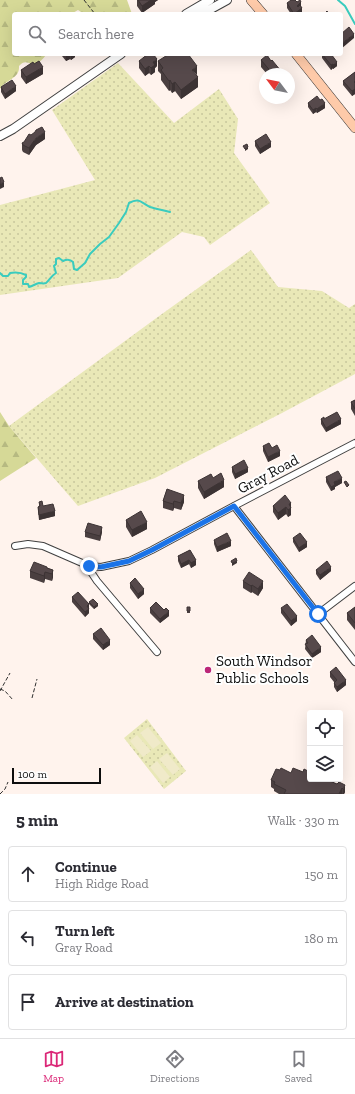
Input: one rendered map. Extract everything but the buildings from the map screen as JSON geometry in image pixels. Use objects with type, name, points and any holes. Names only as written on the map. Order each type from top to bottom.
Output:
[{"type":"main road","points":[[252,0],[261,12]]},
{"type":"main road","points":[[298,56],[355,128]]},
{"type":"street","points":[[189,12],[210,0]]},
{"type":"street","points":[[202,12],[227,0]]},
{"type":"street","points":[[0,136],[13,129],[118,56]]},
{"type":"street","name":"Gray Road","points":[[15,546],[28,544],[43,546],[89,566],[101,567],[129,561],[355,443]]},
{"type":"street","points":[[234,506],[355,662]]},
{"type":"street","points":[[89,566],[97,581],[157,652]]},
{"type":"street","points":[[318,614],[355,586]]},
{"type":"path","points":[[84,0],[94,12]]},
{"type":"path","points":[[10,673],[1,690],[13,700]]},
{"type":"path","points":[[32,698],[37,679]]},
{"type":"path","points":[[0,794],[5,789],[8,782]]},
{"type":"green space","points":[[0,0],[127,0],[131,12],[81,12],[78,10],[74,12],[12,12],[12,56],[45,56],[41,61],[34,64],[26,62],[21,64],[17,74],[0,89]]},
{"type":"green space","points":[[118,63],[174,123],[219,89],[238,119],[234,153],[270,203],[210,245],[204,237],[182,232],[118,278],[0,295],[0,205],[95,180],[52,110]]},
{"type":"green space","points":[[251,250],[278,287],[322,291],[349,308],[355,304],[355,374],[155,478],[78,506],[9,426]]},
{"type":"green space","points":[[0,412],[9,426],[36,458],[0,481]]},
{"type":"green space","points":[[147,719],[186,771],[164,789],[124,738]]},
{"type":"shaded area","points":[[148,727],[161,743],[153,749],[140,733]]},
{"type":"shaded area","points":[[137,735],[151,751],[143,757],[130,741]]},
{"type":"shaded area","points":[[167,753],[180,769],[173,775],[159,759]]},
{"type":"shaded area","points":[[157,761],[170,777],[163,783],[150,767]]},
{"type":"waterway","points":[[338,0],[345,6],[355,24]]},
{"type":"waterway","points":[[0,273],[3,276],[8,276],[10,273],[14,272],[26,275],[23,280],[23,284],[28,284],[29,287],[39,283],[46,283],[56,273],[54,266],[56,264],[56,259],[59,258],[63,261],[71,260],[73,262],[74,269],[77,270],[85,263],[90,254],[109,237],[126,212],[129,203],[133,201],[140,201],[150,207],[170,212]]},
{"type":"place","name":"South Windsor Public Schools","points":[[208,670]]},
{"type":"route","points":[[89,566],[101,567],[129,561],[234,506],[318,614]]}]
